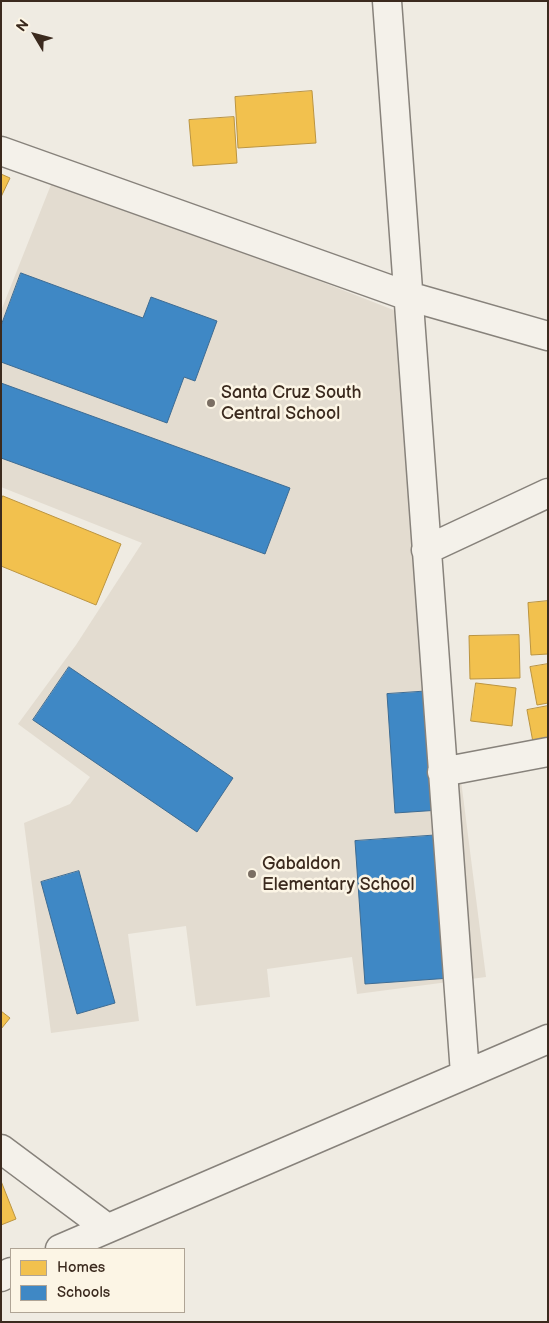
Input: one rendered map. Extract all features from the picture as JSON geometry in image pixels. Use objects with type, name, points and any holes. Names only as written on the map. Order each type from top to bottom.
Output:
[{"type":"street","points":[[387,1],[464,1074]]},
{"type":"street","points":[[1,151],[408,296],[548,336]]},
{"type":"street","points":[[426,550],[548,493]]},
{"type":"street","points":[[442,772],[548,752]]},
{"type":"street","points":[[62,1248],[548,1039]]},
{"type":"street","points":[[1,1149],[107,1228]]},
{"type":"shaded area","points":[[54,177],[414,318],[440,615],[486,977],[357,994],[352,957],[267,969],[270,997],[196,1006],[186,926],[128,934],[139,1021],[51,1033],[24,823],[70,804],[90,777],[18,724],[76,645],[142,543],[1,487],[1,311]]},
{"type":"building: Homes","points":[[312,91],[316,143],[238,148],[235,97]]},
{"type":"building: Homes","points":[[234,117],[237,163],[193,166],[189,120]]},
{"type":"building: Homes","points":[[1,174],[10,178],[1,197]]},
{"type":"building: Homes","points":[[3,496],[121,544],[96,605],[1,566],[1,501]]},
{"type":"building: Homes","points":[[548,601],[548,654],[531,655],[528,603]]},
{"type":"building: Homes","points":[[519,635],[520,678],[470,679],[469,636]]},
{"type":"building: Homes","points":[[548,664],[548,703],[537,705],[530,667]]},
{"type":"building: Homes","points":[[476,683],[516,688],[512,726],[471,721]]},
{"type":"building: Homes","points":[[548,706],[548,750],[535,753],[527,710]]},
{"type":"building: Homes","points":[[1,1011],[10,1018],[1,1029]]},
{"type":"building: Homes","points":[[1,1181],[16,1219],[1,1225]]},
{"type":"building: Schools","points":[[21,273],[143,318],[151,297],[217,321],[195,381],[184,377],[167,423],[1,362],[1,326]]},
{"type":"building: Schools","points":[[1,383],[290,488],[265,554],[1,458]]},
{"type":"building: Schools","points":[[69,667],[233,778],[197,832],[33,720]]},
{"type":"building: Schools","points":[[432,691],[440,810],[395,813],[387,694]]},
{"type":"building: Schools","points":[[455,834],[465,977],[365,984],[355,841]]},
{"type":"building: Schools","points":[[79,871],[115,1003],[77,1014],[41,882]]},
{"type":"place","name":"Santa Cruz South Central School","points":[[211,403]]},
{"type":"place","name":"Gabaldon Elementary School","points":[[252,874]]}]
